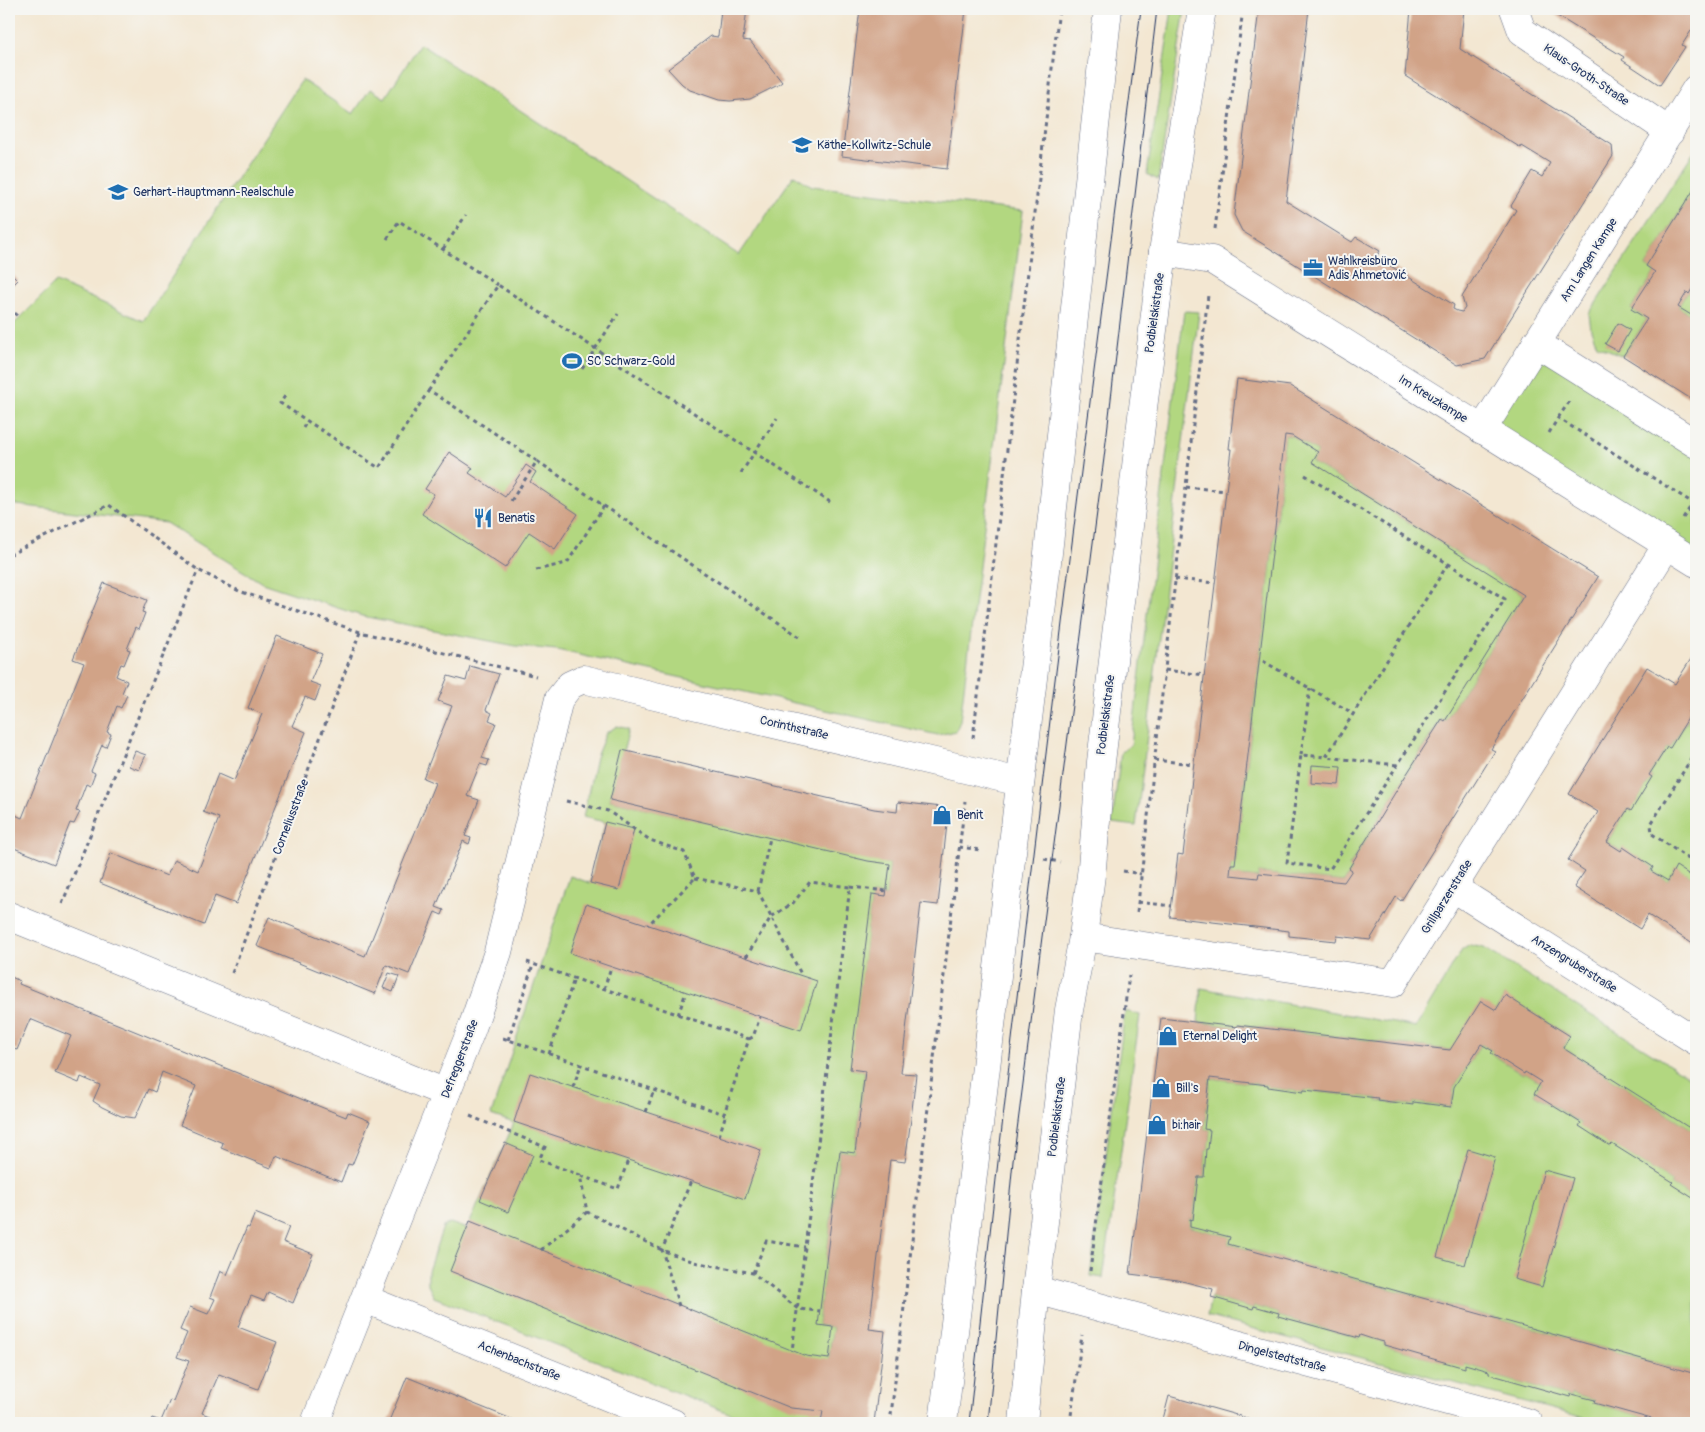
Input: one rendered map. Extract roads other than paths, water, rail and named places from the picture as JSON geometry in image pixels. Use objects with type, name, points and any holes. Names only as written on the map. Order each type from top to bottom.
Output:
[{"type":"street","points":[[942,1423],[1047,562],[1108,9]]},
{"type":"street","name":"Podbielskistraße","points":[[1023,1423],[1036,1290],[1069,1010],[1083,937],[1092,867],[1102,752],[1142,408],[1202,9]]},
{"type":"street","name":"Klaus-Groth-Straße","points":[[1514,9],[1522,32],[1670,132]]},
{"type":"street","name":"Am Langen Kampe","points":[[1482,430],[1696,89]]},
{"type":"street","name":"Im Kreuzkampe","points":[[1164,252],[1212,260],[1696,563]]},
{"type":"street","points":[[1536,343],[1696,444]]},
{"type":"street","name":"Grillparzerstraße","points":[[1083,937],[1393,983],[1667,545]]},
{"type":"street","name":"Corinthstraße","points":[[570,685],[583,678],[1020,782]]},
{"type":"street","name":"Defreggerstraße","points":[[315,1423],[472,1028],[498,952],[559,699],[570,685]]},
{"type":"street","name":"Anzengruberstraße","points":[[1452,887],[1696,1041]]},
{"type":"street","points":[[9,916],[221,1002],[444,1099]]},
{"type":"street","name":"Dingelstedtstraße","points":[[1036,1290],[1529,1423]]},
{"type":"street","name":"Achenbachstraße","points":[[365,1299],[674,1423]]},
{"type":"tram line","points":[[969,1423],[1053,698],[1141,9]]},
{"type":"tram line","points":[[988,1423],[1013,1161],[1104,458],[1157,9]]},
{"type":"place","name":"Käthe-Kollwitz-Schule","points":[[802,145]]},
{"type":"place","name":"Gerhart-Hauptmann-Realschule","points":[[118,192]]},
{"type":"place","name":"Wahlkreisbüro Adis Ahmetović","points":[[1313,268]]},
{"type":"place","name":"SC Schwarz-Gold","points":[[572,361]]},
{"type":"place","name":"Benatis","points":[[483,518]]},
{"type":"place","name":"Benit","points":[[942,815]]},
{"type":"place","name":"Eternal Delight","points":[[1168,1036]]},
{"type":"place","name":"Bill's","points":[[1161,1088]]},
{"type":"place","name":"bi:hair","points":[[1157,1125]]}]
